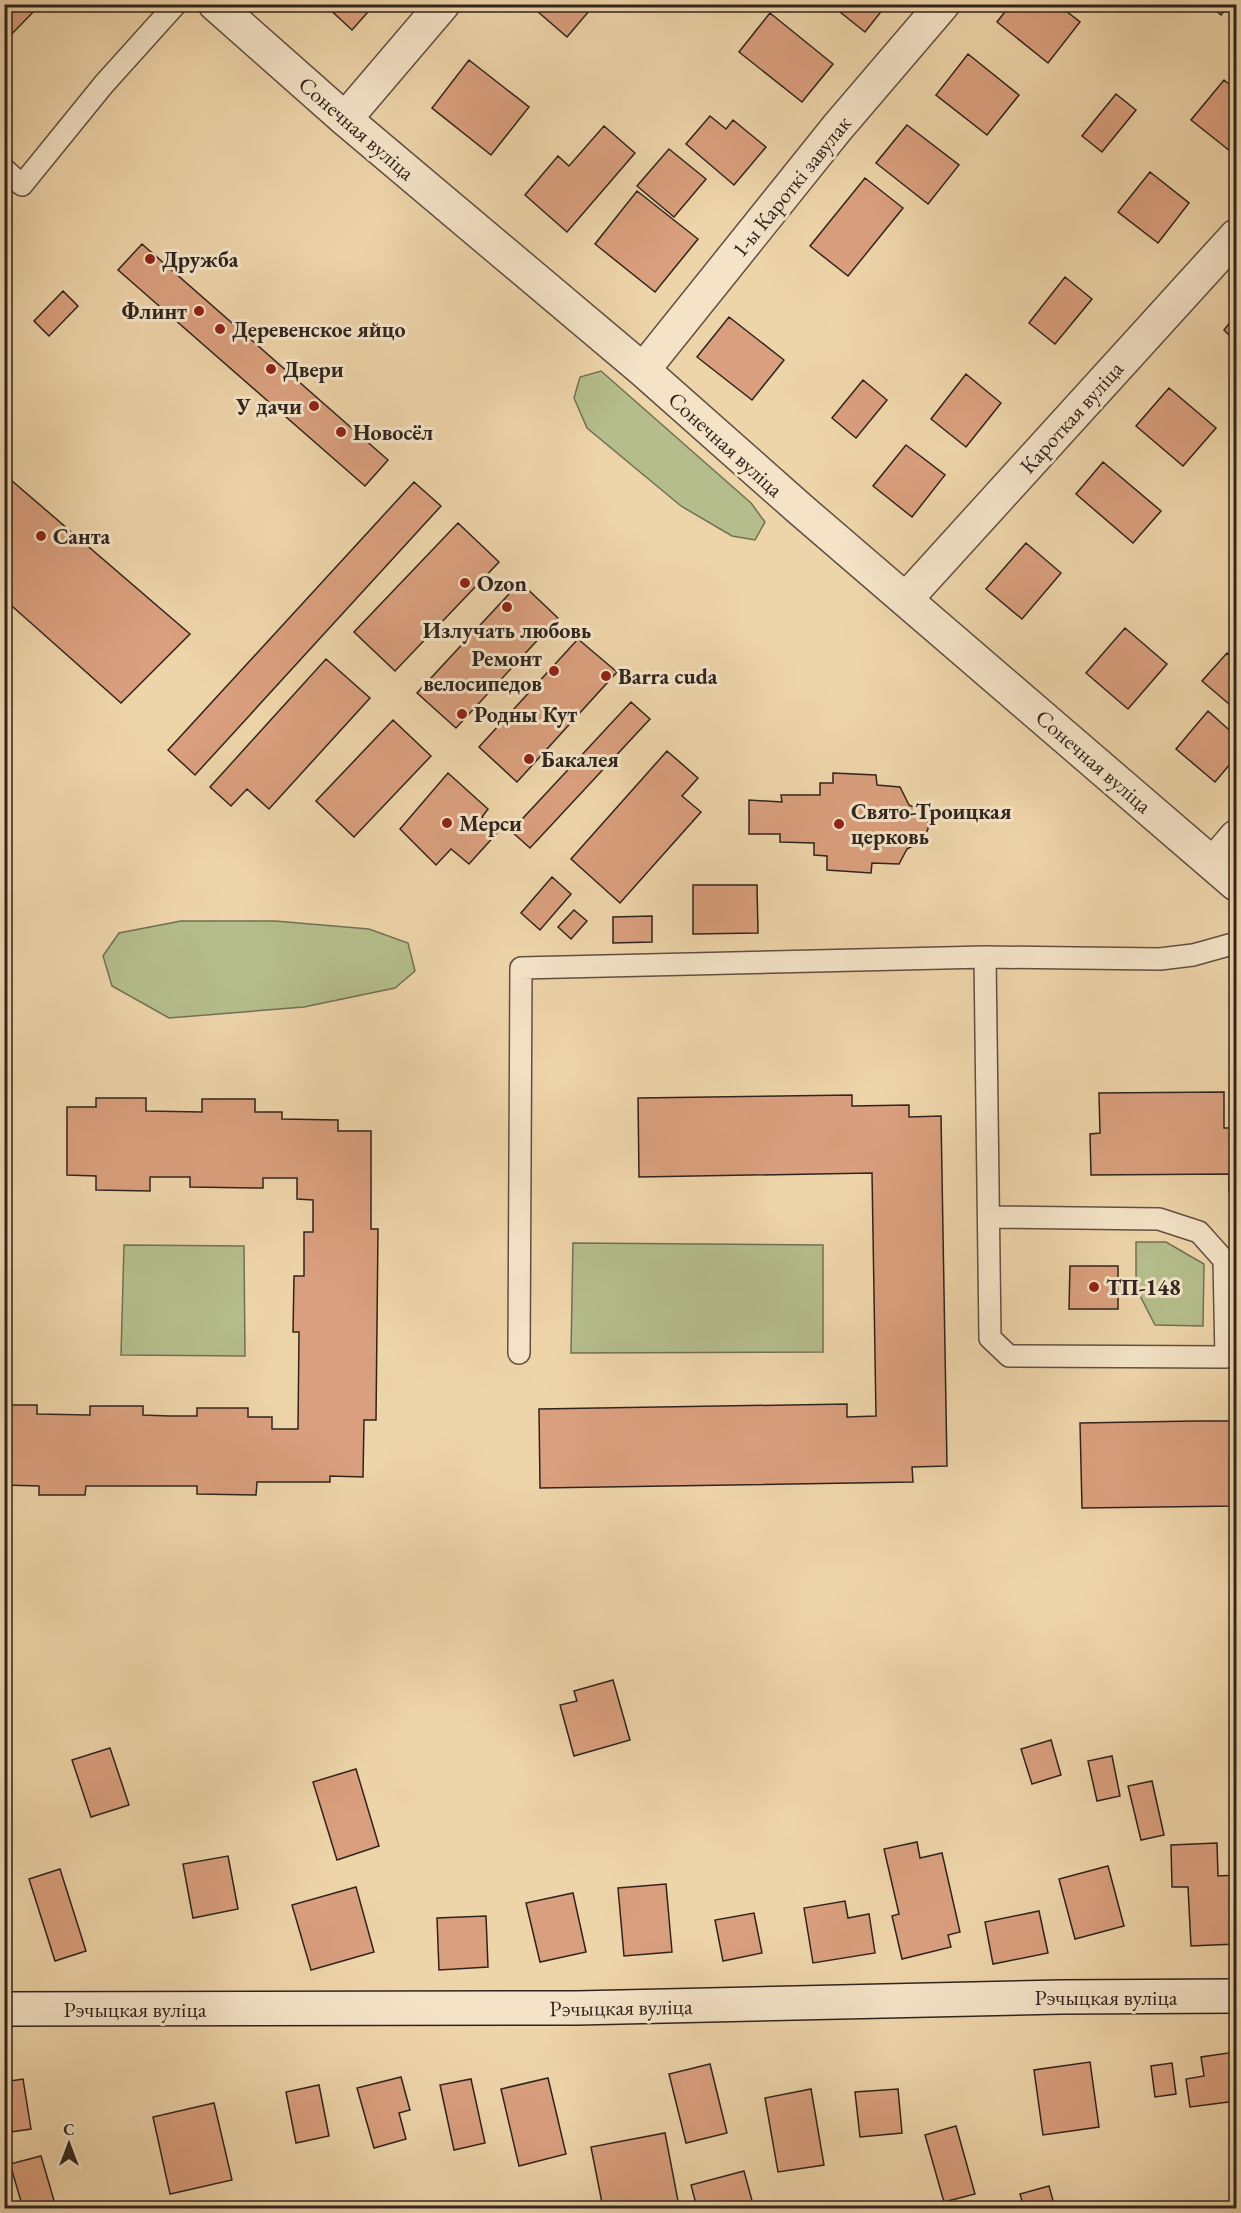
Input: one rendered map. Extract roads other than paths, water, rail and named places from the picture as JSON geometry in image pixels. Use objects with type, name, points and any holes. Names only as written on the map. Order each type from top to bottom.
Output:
[{"type":"street","name":"Сонечная вуліца","points":[[215,4],[345,119],[643,370],[800,509],[1225,873]]},
{"type":"street","points":[[345,119],[443,4]]},
{"type":"street","name":"1-ы Кароткі завулак","points":[[643,370],[837,128],[943,4]]},
{"type":"street","name":"Кароткая вуліца","points":[[906,599],[1236,236]]},
{"type":"street","points":[[1225,873],[1236,837]]},
{"type":"street","name":"Рэчыцкая вуліца","points":[[4,2009],[577,2008],[1061,1997],[1236,1996]]},
{"type":"lane","points":[[4,169],[21,185],[104,84],[176,4]]},
{"type":"lane","points":[[519,1353],[521,968],[985,957],[1160,959],[1193,955],[1236,943]]},
{"type":"lane","points":[[985,957],[990,1338],[1009,1356],[1226,1357],[1224,1260],[1199,1233],[1159,1219],[989,1217]]},
{"type":"place","name":"Дружба","points":[[150,259]]},
{"type":"place","name":"Флинт","points":[[199,311]]},
{"type":"place","name":"Деревенское яйцо","points":[[220,329]]},
{"type":"place","name":"Двери","points":[[271,369]]},
{"type":"place","name":"У дачи","points":[[314,406]]},
{"type":"place","name":"Новосёл","points":[[341,432]]},
{"type":"place","name":"Санта","points":[[41,536]]},
{"type":"place","name":"Ozon","points":[[465,583]]},
{"type":"place","name":"Излучать любовь","points":[[507,607]]},
{"type":"place","name":"Ремонт велосипедов","points":[[554,671]]},
{"type":"place","name":"Barra cuda","points":[[606,676]]},
{"type":"place","name":"Родны Кут","points":[[462,714]]},
{"type":"place","name":"Бакалея","points":[[529,759]]},
{"type":"place","name":"Мерси","points":[[447,823]]},
{"type":"place","name":"Свято-Троицкая церковь","points":[[839,824]]},
{"type":"place","name":"ТП-148","points":[[1094,1287]]}]
